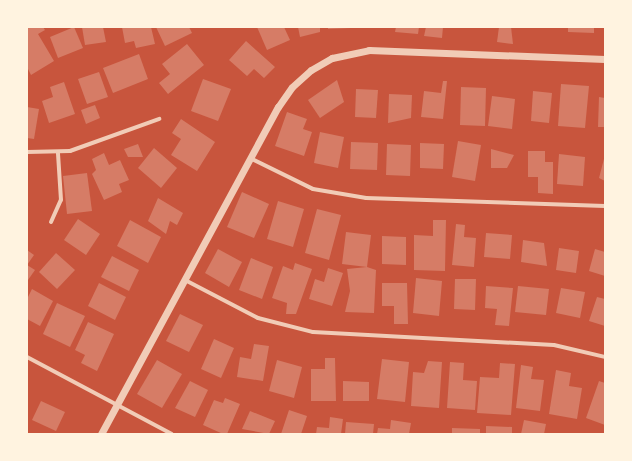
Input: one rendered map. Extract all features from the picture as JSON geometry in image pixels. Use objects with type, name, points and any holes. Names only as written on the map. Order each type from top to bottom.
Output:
[{"type":"street","points":[[101,434],[250,158],[292,87],[316,67],[344,54],[381,50],[605,59]]},
{"type":"street","points":[[27,152],[58,153],[159,119]]},
{"type":"street","points":[[51,222],[61,200],[58,153]]},
{"type":"street","points":[[250,158],[313,189],[366,198],[605,206]]},
{"type":"street","points":[[184,280],[258,318],[313,332],[554,345],[605,356]]},
{"type":"street","points":[[27,357],[172,434]]},
{"type":"building","points":[[27,27],[43,27],[45,30],[38,34],[54,61],[31,75],[27,67]]},
{"type":"building","points":[[74,27],[83,48],[58,58],[50,37]]},
{"type":"building","points":[[82,27],[103,27],[106,42],[85,45]]},
{"type":"building","points":[[122,27],[151,27],[155,44],[136,48],[134,41],[125,43]]},
{"type":"building","points":[[156,27],[189,27],[192,33],[165,46]]},
{"type":"building","points":[[257,27],[284,27],[290,40],[267,50]]},
{"type":"building","points":[[298,27],[320,27],[320,32],[300,37]]},
{"type":"building","points":[[328,27],[351,27],[351,28],[328,29]]},
{"type":"building","points":[[396,27],[419,27],[418,34],[395,32]]},
{"type":"building","points":[[426,27],[443,27],[442,38],[424,36]]},
{"type":"building","points":[[499,27],[511,27],[513,44],[497,42]]},
{"type":"building","points":[[568,27],[594,27],[594,33],[568,32]]},
{"type":"building","points":[[246,41],[275,67],[264,78],[254,69],[247,76],[229,60]]},
{"type":"building","points":[[187,44],[204,65],[168,94],[159,83],[170,74],[162,64]]},
{"type":"building","points":[[139,54],[148,79],[113,93],[103,68]]},
{"type":"building","points":[[99,72],[108,97],[87,104],[78,79]]},
{"type":"building","points":[[203,79],[231,89],[218,121],[191,111]]},
{"type":"building","points":[[337,80],[344,102],[320,118],[308,100]]},
{"type":"building","points":[[443,81],[447,81],[443,119],[421,117],[424,91],[441,93]]},
{"type":"building","points":[[64,82],[75,114],[49,123],[42,101],[53,97],[50,87]]},
{"type":"building","points":[[561,84],[589,86],[585,128],[558,126]]},
{"type":"building","points":[[461,87],[486,88],[485,126],[460,125]]},
{"type":"building","points":[[356,89],[378,90],[376,118],[355,117]]},
{"type":"building","points":[[533,91],[552,93],[549,123],[531,121]]},
{"type":"building","points":[[389,94],[412,95],[411,118],[388,123]]},
{"type":"building","points":[[492,96],[515,99],[512,129],[488,126]]},
{"type":"building","points":[[599,97],[605,98],[605,127],[598,127]]},
{"type":"building","points":[[95,105],[100,118],[86,124],[81,110]]},
{"type":"building","points":[[27,107],[39,109],[34,139],[27,138]]},
{"type":"building","points":[[287,112],[307,119],[303,129],[312,132],[304,156],[275,146]]},
{"type":"building","points":[[181,119],[215,142],[197,171],[171,155],[181,139],[172,133]]},
{"type":"building","points":[[320,132],[344,137],[338,168],[314,163]]},
{"type":"building","points":[[458,141],[481,145],[475,181],[452,177]]},
{"type":"building","points":[[351,142],[378,143],[377,170],[350,169]]},
{"type":"building","points":[[420,143],[444,144],[443,169],[420,168]]},
{"type":"building","points":[[138,144],[143,157],[128,157],[124,149]]},
{"type":"building","points":[[387,144],[411,145],[410,176],[386,175]]},
{"type":"building","points":[[154,148],[177,168],[161,188],[138,168]]},
{"type":"building","points":[[491,149],[514,155],[507,168],[491,168]]},
{"type":"building","points":[[528,151],[545,151],[545,162],[553,162],[553,194],[538,193],[538,177],[528,177]]},
{"type":"building","points":[[104,153],[109,165],[120,160],[129,180],[119,184],[122,192],[104,200],[92,174],[96,170],[92,159]]},
{"type":"building","points":[[559,154],[585,157],[583,186],[557,184]]},
{"type":"building","points":[[605,155],[605,181],[599,178]]},
{"type":"building","points":[[87,173],[92,211],[67,214],[63,176]]},
{"type":"building","points":[[242,192],[269,204],[254,238],[227,227]]},
{"type":"building","points":[[158,198],[183,213],[177,225],[170,221],[166,234],[148,221]]},
{"type":"building","points":[[278,201],[304,209],[293,247],[267,239]]},
{"type":"building","points":[[317,209],[341,215],[329,260],[305,253]]},
{"type":"building","points":[[78,219],[100,234],[86,255],[64,240]]},
{"type":"building","points":[[130,220],[161,237],[148,263],[117,246]]},
{"type":"building","points":[[433,220],[446,220],[445,271],[414,270],[414,235],[433,236]]},
{"type":"building","points":[[456,224],[465,225],[464,237],[476,238],[474,267],[452,265]]},
{"type":"building","points":[[346,232],[371,235],[367,267],[342,264]]},
{"type":"building","points":[[486,233],[512,235],[510,259],[484,257]]},
{"type":"building","points":[[382,236],[406,237],[406,265],[382,264]]},
{"type":"building","points":[[523,240],[544,243],[547,266],[521,262]]},
{"type":"building","points":[[559,248],[579,251],[576,273],[556,270]]},
{"type":"building","points":[[218,249],[242,262],[229,287],[205,273]]},
{"type":"building","points":[[595,249],[605,252],[605,276],[589,271]]},
{"type":"building","points":[[27,250],[34,255],[27,265]]},
{"type":"building","points":[[56,253],[75,270],[57,289],[39,272]]},
{"type":"building","points":[[112,256],[139,270],[129,291],[101,277]]},
{"type":"building","points":[[251,258],[273,267],[262,299],[239,290]]},
{"type":"building","points":[[295,263],[312,269],[296,314],[286,314],[287,303],[272,298],[283,266],[293,270]]},
{"type":"building","points":[[27,265],[35,270],[28,280],[27,279]]},
{"type":"building","points":[[367,267],[376,270],[374,313],[345,312],[350,291],[347,269]]},
{"type":"building","points":[[328,268],[343,273],[332,306],[309,299],[315,279],[324,282]]},
{"type":"building","points":[[416,278],[442,281],[439,316],[413,313]]},
{"type":"building","points":[[455,279],[476,279],[475,310],[454,309]]},
{"type":"building","points":[[99,283],[126,297],[115,320],[88,306]]},
{"type":"building","points":[[382,283],[407,283],[408,324],[394,324],[394,306],[382,306]]},
{"type":"building","points":[[486,286],[513,288],[509,326],[495,325],[497,309],[485,308]]},
{"type":"building","points":[[518,286],[549,289],[546,315],[515,312]]},
{"type":"building","points":[[561,288],[585,292],[580,318],[556,313]]},
{"type":"building","points":[[32,289],[53,301],[40,326],[27,319],[27,299]]},
{"type":"building","points":[[597,297],[605,299],[605,326],[589,321]]},
{"type":"building","points":[[57,303],[85,316],[70,347],[43,334]]},
{"type":"building","points":[[180,314],[203,325],[189,352],[166,341]]},
{"type":"building","points":[[88,322],[114,334],[97,371],[81,363],[85,355],[75,350]]},
{"type":"building","points":[[214,339],[234,348],[221,378],[201,369]]},
{"type":"building","points":[[254,344],[269,346],[263,381],[237,377],[240,357],[251,359]]},
{"type":"building","points":[[325,358],[335,358],[336,401],[311,401],[311,369],[325,369]]},
{"type":"building","points":[[382,359],[409,362],[405,402],[377,399]]},
{"type":"building","points":[[157,360],[182,374],[162,408],[137,394]]},
{"type":"building","points":[[277,360],[302,367],[294,398],[269,391]]},
{"type":"building","points":[[428,361],[442,362],[439,408],[411,406],[413,372],[424,373]]},
{"type":"building","points":[[450,362],[464,363],[463,380],[477,381],[475,410],[447,408]]},
{"type":"building","points":[[500,363],[515,364],[511,415],[477,413],[480,377],[499,378]]},
{"type":"building","points":[[521,365],[533,367],[531,379],[544,380],[540,411],[516,408]]},
{"type":"building","points":[[556,370],[571,373],[569,386],[582,388],[577,419],[549,414]]},
{"type":"building","points":[[190,381],[208,390],[195,417],[175,408]]},
{"type":"building","points":[[343,381],[369,382],[369,401],[343,401]]},
{"type":"building","points":[[599,381],[605,383],[605,425],[586,418]]},
{"type":"building","points":[[225,398],[240,404],[227,434],[223,434],[203,425],[214,400],[223,403]]},
{"type":"building","points":[[41,401],[65,412],[56,431],[32,420]]},
{"type":"building","points":[[289,410],[307,416],[301,434],[281,434]]},
{"type":"building","points":[[250,411],[275,421],[269,434],[242,429]]},
{"type":"building","points":[[330,417],[343,419],[341,434],[316,434],[317,427],[329,428]]},
{"type":"building","points":[[391,420],[411,423],[409,434],[377,434],[378,428],[390,429]]},
{"type":"building","points":[[524,420],[546,424],[544,434],[521,434]]},
{"type":"building","points":[[346,422],[374,424],[373,434],[345,434]]},
{"type":"building","points":[[486,426],[512,427],[512,434],[486,434]]},
{"type":"building","points":[[452,428],[480,429],[480,434],[452,434]]}]
